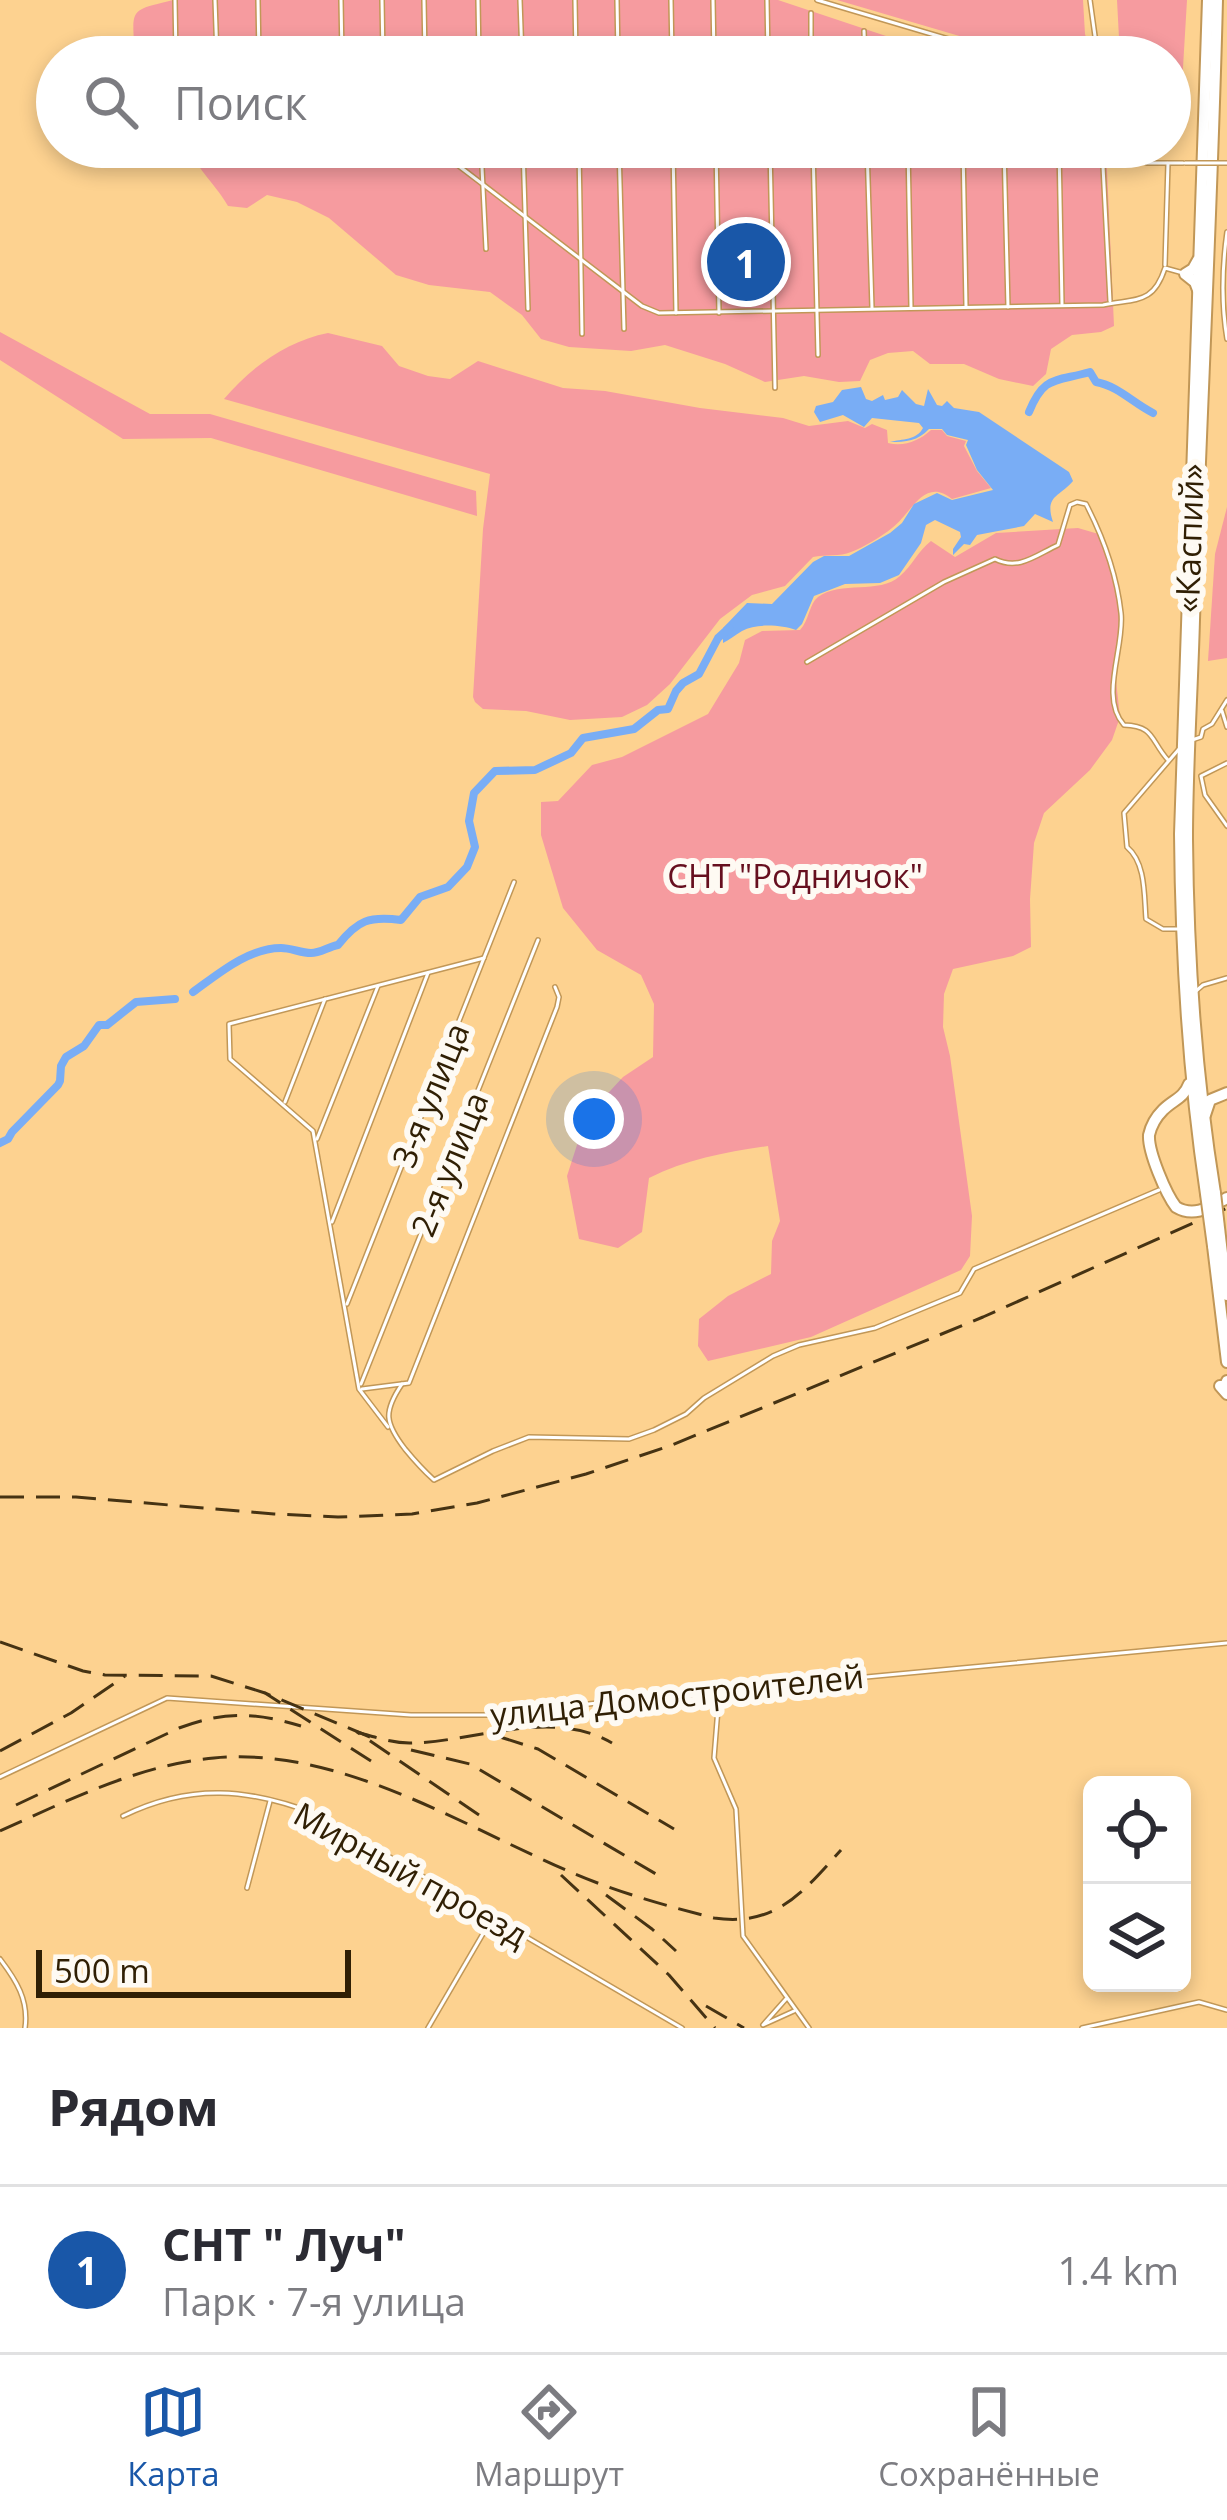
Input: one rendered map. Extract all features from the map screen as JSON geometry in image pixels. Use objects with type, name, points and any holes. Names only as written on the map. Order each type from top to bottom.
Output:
[{"type":"highway","name":"«Каспий»","points":[[1195,1075],[1181,929],[1198,290],[1212,0]]},
{"type":"highway","name":"«Каспий»","points":[[1195,1075],[1196,985],[1184,745],[1211,232],[1212,0]]},
{"type":"highway","points":[[1198,290],[1185,274],[1200,257]]},
{"type":"highway","points":[[1195,1075],[1211,1094],[1226,1093]]},
{"type":"highway","points":[[1195,1075],[1187,1091],[1156,1117],[1149,1139],[1176,1207],[1199,1212],[1216,1195]]},
{"type":"highway","points":[[1195,1075],[1200,1128],[1216,1195],[1227,1362]]},
{"type":"highway","points":[[1200,1128],[1210,1100],[1226,1093]]},
{"type":"highway","points":[[1175,1101],[1189,1107],[1200,1128]]},
{"type":"highway","points":[[1217,1245],[1227,1295]]},
{"type":"highway","points":[[1227,1381],[1220,1385],[1227,1394]]},
{"type":"street","points":[[176,0],[176,36]]},
{"type":"street","points":[[215,0],[216,36]]},
{"type":"street","points":[[258,0],[259,36]]},
{"type":"street","points":[[341,0],[342,36]]},
{"type":"street","points":[[382,0],[383,36]]},
{"type":"street","points":[[424,0],[425,36]]},
{"type":"street","points":[[478,0],[479,36]]},
{"type":"street","points":[[520,0],[521,36]]},
{"type":"street","points":[[575,0],[576,36]]},
{"type":"street","points":[[616,0],[617,36]]},
{"type":"street","points":[[671,0],[672,36]]},
{"type":"street","points":[[713,0],[714,36]]},
{"type":"street","points":[[767,0],[768,36]]},
{"type":"street","points":[[817,0],[938,36]]},
{"type":"street","points":[[1090,0],[1095,36]]},
{"type":"street","points":[[811,13],[812,36]]},
{"type":"street","points":[[864,31],[864,36]]},
{"type":"street","points":[[1191,163],[1227,164]]},
{"type":"street","points":[[461,168],[649,311],[676,315],[1132,302],[1159,288],[1165,268],[1168,168]]},
{"type":"street","points":[[482,168],[486,249]]},
{"type":"street","points":[[523,168],[528,309]]},
{"type":"street","points":[[579,168],[582,334]]},
{"type":"street","points":[[620,168],[624,329]]},
{"type":"street","points":[[674,168],[676,315]]},
{"type":"street","points":[[716,168],[719,313]]},
{"type":"street","points":[[770,168],[775,388]]},
{"type":"street","points":[[813,168],[818,355]]},
{"type":"street","points":[[868,168],[872,310]]},
{"type":"street","points":[[908,168],[911,309]]},
{"type":"street","points":[[963,168],[966,308]]},
{"type":"street","points":[[1005,168],[1008,307]]},
{"type":"street","points":[[1059,168],[1062,305]]},
{"type":"street","points":[[1103,168],[1110,303]]},
{"type":"street","points":[[1227,232],[1222,262],[1227,339]]},
{"type":"street","points":[[1165,268],[1185,274]]},
{"type":"street","points":[[807,662],[980,564],[995,559],[1015,565],[1058,544],[1070,505],[1086,504],[1114,578],[1122,619],[1115,712],[1124,725],[1149,731],[1168,760]]},
{"type":"street","points":[[1181,929],[1163,928],[1146,919],[1138,856],[1127,847],[1124,813],[1168,760],[1201,737],[1227,700]]},
{"type":"street","points":[[1220,708],[1227,727]]},
{"type":"street","points":[[1227,763],[1202,776],[1205,795],[1227,826]]},
{"type":"street","name":"3-я улица","points":[[345,1308],[514,882]]},
{"type":"street","name":"2-я улица","points":[[359,1389],[538,940]]},
{"type":"street","points":[[484,958],[229,1024],[230,1059],[313,1131],[359,1389],[434,1480],[529,1437],[629,1439],[686,1414],[773,1356],[875,1328],[960,1293],[974,1269],[1166,1187]]},
{"type":"street","points":[[331,1224],[429,972]]},
{"type":"street","points":[[1196,985],[1226,980]]},
{"type":"street","points":[[316,1140],[378,984]]},
{"type":"street","points":[[391,1431],[389,1406],[405,1383],[557,1007],[555,987]]},
{"type":"street","points":[[284,1104],[326,998]]},
{"type":"street","points":[[359,1389],[405,1383]]},
{"type":"street","name":"улица Домостроителей","points":[[0,1777],[166,1699],[493,1715],[641,1698],[760,1694],[813,1682],[1227,1643]]},
{"type":"street","points":[[719,1694],[714,1758],[736,1809],[743,1936],[809,2028]]},
{"type":"street","name":"Мирный проезд","points":[[123,1816],[148,1804],[210,1791],[270,1799],[317,1815],[682,2028]]},
{"type":"street","points":[[247,1888],[270,1799]]},
{"type":"street","points":[[428,2028],[492,1919]]},
{"type":"street","points":[[0,1959],[24,2001],[25,2028]]},
{"type":"street","points":[[762,2026],[788,1998]]},
{"type":"street","points":[[1082,2028],[1199,2002],[1227,2010]]},
{"type":"street","points":[[762,2026],[796,2009]]},
{"type":"green space","points":[[173,0],[778,0],[886,36],[134,36],[134,18],[149,6]]},
{"type":"green space","points":[[837,0],[1083,0],[1086,36],[960,36]]},
{"type":"green space","points":[[1117,0],[1187,0],[1185,36],[1119,36]]},
{"type":"green space","points":[[201,168],[1107,168],[1114,326],[1072,335],[1051,349],[1046,374],[1033,386],[999,379],[964,364],[930,364],[913,351],[870,360],[860,381],[804,376],[765,382],[665,345],[631,351],[569,347],[541,339],[522,315],[490,292],[429,285],[396,275],[329,218],[297,202],[267,195],[247,208],[228,206]]},
{"type":"green space","points":[[0,332],[150,414],[210,414],[476,491],[477,516],[211,438],[123,439],[0,360]]},
{"type":"green space","points":[[328,333],[382,346],[399,366],[428,376],[450,379],[478,361],[563,388],[783,418],[809,426],[848,421],[865,428],[872,424],[887,430],[888,443],[894,444],[942,430],[966,441],[977,471],[991,488],[952,499],[942,493],[926,494],[867,545],[847,554],[813,557],[785,586],[752,595],[720,619],[670,684],[647,705],[622,717],[570,720],[483,709],[473,697],[490,474],[224,399],[271,357]]},
{"type":"green space","points":[[1227,507],[1227,658],[1208,661],[1215,554]]},
{"type":"green space","name":"СНТ \"Родничок\"","points":[[1078,528],[1102,535],[1119,588],[1124,619],[1116,681],[1120,717],[1112,740],[1090,770],[1044,813],[1034,843],[1031,947],[1013,956],[953,969],[944,994],[943,1027],[972,1216],[970,1256],[961,1270],[811,1337],[708,1361],[698,1346],[699,1319],[728,1296],[771,1274],[772,1241],[780,1221],[768,1146],[693,1161],[649,1178],[642,1232],[618,1248],[579,1239],[567,1176],[586,1117],[623,1077],[653,1057],[654,1004],[641,975],[597,950],[563,908],[541,835],[541,802],[558,801],[592,765],[622,757],[708,714],[739,663],[745,640],[762,631],[800,630],[815,600],[827,592],[891,582],[931,541],[955,557],[996,533]]},
{"type":"water","points":[[861,387],[872,401],[883,395],[885,400],[898,397],[902,390],[924,406],[928,389],[937,405],[947,401],[954,408],[979,412],[1069,472],[1073,481],[1050,506],[1053,522],[1035,514],[1024,526],[977,535],[953,555],[960,532],[935,520],[926,525],[921,543],[899,575],[880,583],[845,584],[814,596],[796,630],[755,627],[723,643],[723,628],[747,603],[772,604],[813,562],[824,556],[849,556],[890,533],[914,504],[937,493],[952,500],[993,490],[977,470],[968,440],[942,429],[929,429],[911,440],[890,442],[913,437],[923,428],[919,423],[872,418],[864,427],[843,415],[820,422],[816,406],[833,402],[842,390]]},
{"type":"waterway","points":[[1029,412],[1046,386],[1090,372],[1096,382],[1153,413]]},
{"type":"waterway","points":[[193,992],[257,952],[281,948],[318,952],[338,945],[365,922],[401,920],[420,897],[448,887],[467,867],[475,847],[469,821],[474,793],[495,771],[535,770],[571,753],[583,738],[634,729],[658,710],[668,709],[676,691],[699,674],[718,638],[729,628]]},
{"type":"waterway","points":[[0,1143],[58,1085],[66,1057],[84,1046],[99,1025],[107,1025],[136,1002],[175,999]]},
{"type":"railway","points":[[0,1497],[76,1497],[338,1517],[412,1514],[477,1503],[672,1445],[983,1317],[1227,1208]]},
{"type":"railway","points":[[0,1642],[83,1671],[211,1676],[265,1693]]},
{"type":"railway","points":[[0,1751],[71,1713],[125,1676]]},
{"type":"railway","points":[[370,1737],[265,1693],[371,1761]]},
{"type":"railway","points":[[16,1805],[196,1722],[240,1715],[301,1726]]},
{"type":"railway","points":[[479,1815],[357,1732],[413,1743],[514,1729],[565,1728],[612,1743]]},
{"type":"railway","points":[[500,1737],[538,1749],[674,1829]]},
{"type":"railway","points":[[411,1750],[470,1764],[661,1877]]},
{"type":"railway","points":[[0,1831],[158,1768],[214,1758],[261,1758],[354,1777],[592,1881],[714,1918],[771,1912],[800,1892],[841,1850]]},
{"type":"railway","points":[[561,1875],[669,1975],[715,2028]]},
{"type":"railway","points":[[606,1895],[676,1951]]},
{"type":"railway","points":[[706,2006],[744,2028]]},
{"type":"place","name":"СНТ \" Луч\"","points":[[746,262]]}]
